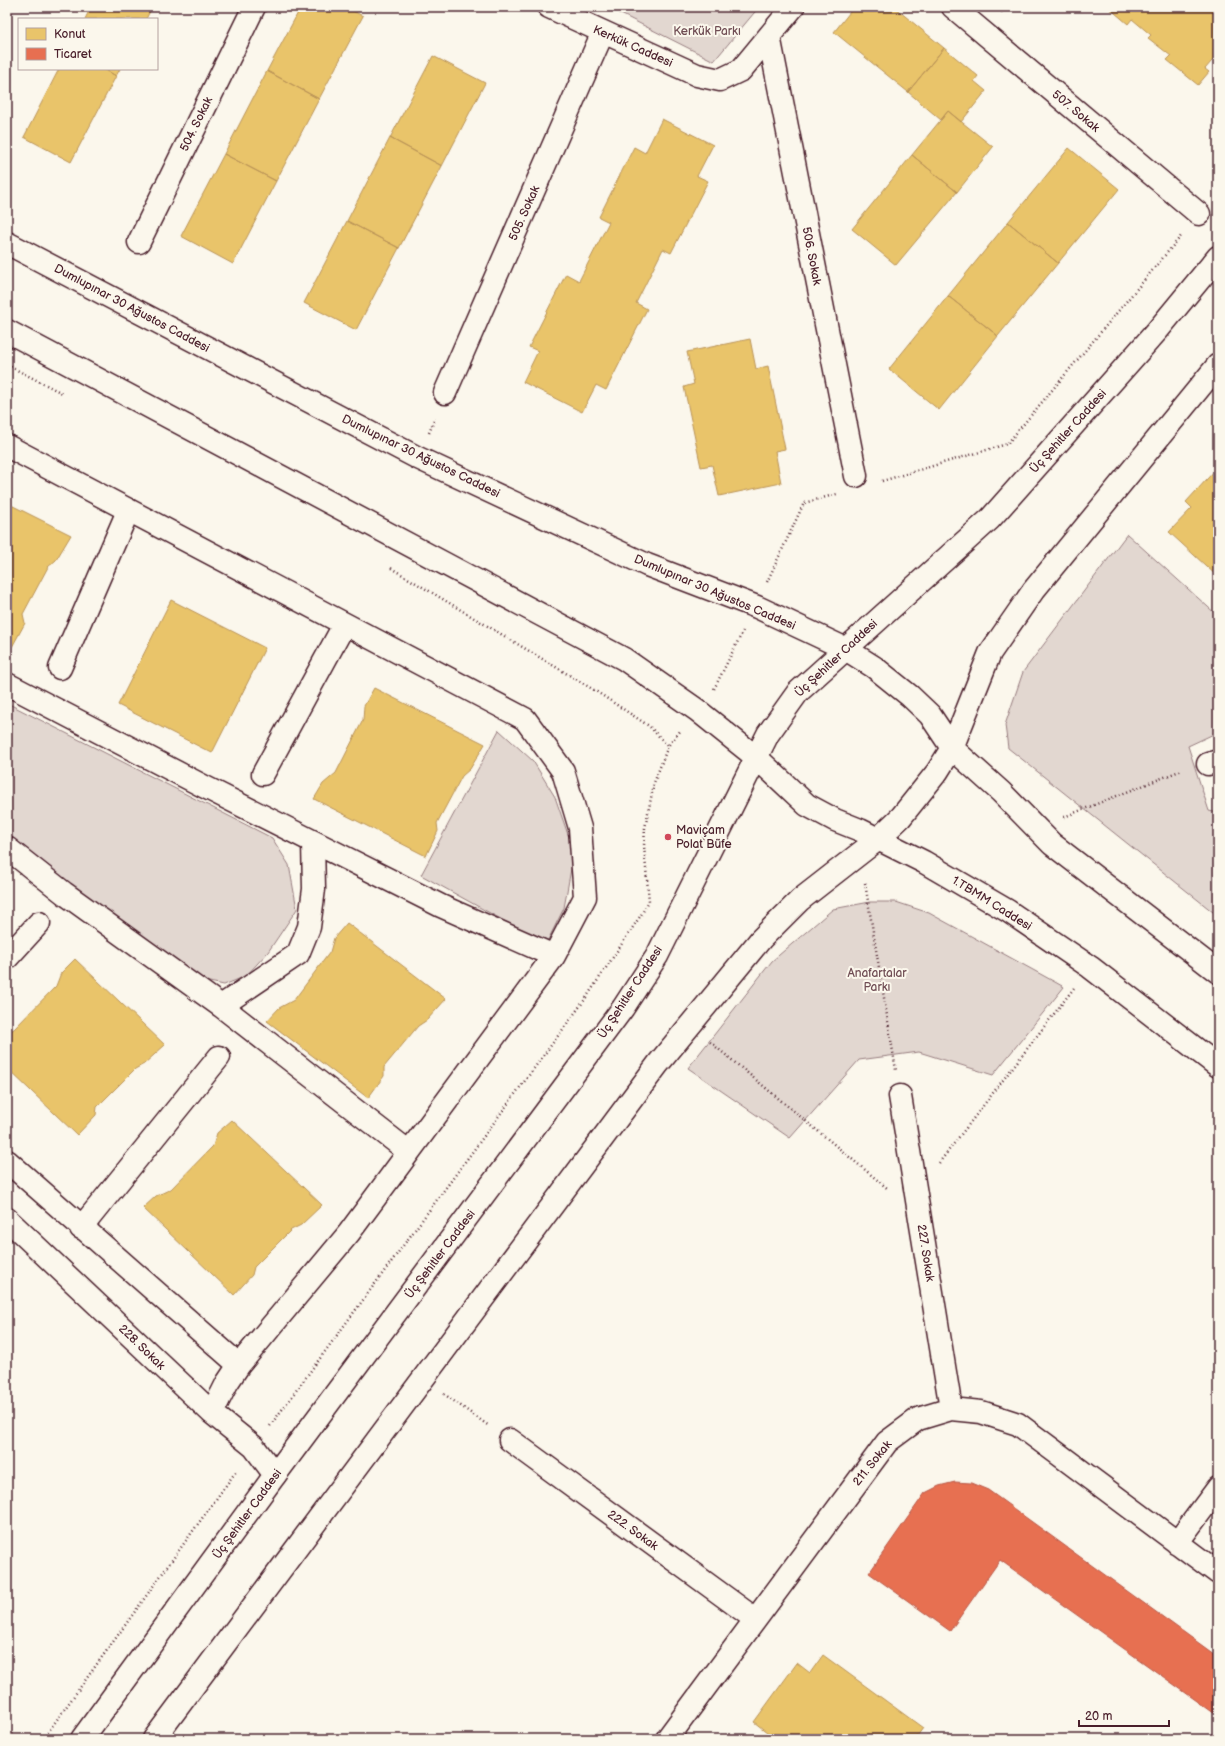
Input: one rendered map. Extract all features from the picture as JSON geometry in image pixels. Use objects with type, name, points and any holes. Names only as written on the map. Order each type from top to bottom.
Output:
[{"type":"main road","name":"504. Sokak","points":[[139,242],[254,7]]},
{"type":"main road","name":"Kerkük Caddesi","points":[[549,7],[698,75],[720,80],[740,70],[769,36]]},
{"type":"main road","points":[[769,36],[793,7]]},
{"type":"main road","name":"507. Sokak","points":[[953,7],[1199,214]]},
{"type":"main road","name":"505. Sokak","points":[[445,393],[603,32]]},
{"type":"main road","name":"506. Sokak","points":[[769,36],[856,476]]},
{"type":"main road","name":"Dumlupınar 30 Ağustos Caddesi","points":[[7,243],[418,458],[647,565],[757,607],[844,648]]},
{"type":"main road","name":"Üç Şehitler Caddesi","points":[[82,1739],[275,1475],[623,1008],[657,956],[768,734],[798,692],[844,648],[990,519],[1157,331],[1218,257]]},
{"type":"main road","points":[[7,331],[624,659],[697,710],[757,758]]},
{"type":"main road","points":[[154,1739],[658,1064],[762,939],[800,900],[878,840],[901,817],[937,772],[952,748],[990,653],[1033,591],[1218,365]]},
{"type":"main road","points":[[7,446],[344,625],[525,719],[563,771],[580,828],[585,897],[554,956],[349,1233],[238,1365],[212,1413]]},
{"type":"main road","points":[[60,668],[128,511]]},
{"type":"main road","points":[[263,774],[344,625]]},
{"type":"main road","points":[[844,648],[874,667],[910,696],[930,715],[952,748],[1000,792],[1052,844],[1218,972]]},
{"type":"main road","points":[[7,684],[313,842],[441,906],[554,956]]},
{"type":"main road","name":"1.TBMM Caddesi","points":[[757,758],[807,805],[835,820],[860,830],[924,862],[1008,912],[1090,967],[1218,1066]]},
{"type":"main road","points":[[221,1006],[298,954],[309,927],[314,889],[313,842]]},
{"type":"main road","points":[[7,848],[64,893],[221,1006],[409,1152]]},
{"type":"main road","points":[[7,958],[38,923]]},
{"type":"main road","points":[[82,1228],[219,1057]]},
{"type":"main road","name":"227. Sokak","points":[[900,1096],[951,1409]]},
{"type":"main road","points":[[7,1161],[238,1365]]},
{"type":"main road","name":"228. Sokak","points":[[7,1218],[212,1413],[254,1447],[275,1475]]},
{"type":"main road","name":"211. Sokak","points":[[667,1739],[887,1442],[918,1419],[951,1409],[981,1412],[1018,1424],[1218,1573]]},
{"type":"main road","name":"222. Sokak","points":[[510,1440],[755,1619]]},
{"type":"main road","points":[[1177,1543],[1218,1488]]},
{"type":"path","points":[[1007,444],[1199,214]]},
{"type":"path","points":[[7,365],[70,397]]},
{"type":"path","points":[[418,458],[445,393]]},
{"type":"path","points":[[43,1739],[254,1447],[287,1405],[586,998],[649,901],[644,846],[645,828],[654,782],[668,746],[649,726],[594,690],[385,564]]},
{"type":"path","points":[[717,685],[744,628]]},
{"type":"path","points":[[1039,831],[1045,826],[1068,816],[1179,771],[1213,763]]},
{"type":"path","points":[[868,900],[896,1067]]},
{"type":"path","points":[[947,1153],[1066,997]]},
{"type":"path","points":[[690,1025],[886,1188],[916,1192]]},
{"type":"path","points":[[422,1379],[510,1440]]},
{"type":"green space","name":"Kerkük Parkı","points":[[607,7],[759,7],[714,61]]},
{"type":"green space","points":[[1127,534],[1218,616],[1218,732],[1188,746],[1209,811],[1218,813],[1218,916],[1008,748],[1005,725],[1023,672]]},
{"type":"green space","points":[[7,703],[272,838],[289,865],[297,909],[268,952],[246,976],[224,985],[190,978],[7,834]]},
{"type":"green space","points":[[499,730],[533,761],[555,797],[574,852],[564,908],[546,944],[421,875]]},
{"type":"green space","name":"Anafartalar Parkı","points":[[870,902],[896,902],[929,913],[1064,987],[993,1075],[919,1052],[859,1060],[790,1138],[688,1068],[772,961],[833,909]]},
{"type":"building: Konut","points":[[91,7],[152,7],[146,18],[86,18]]},
{"type":"building: Konut","points":[[301,7],[345,7],[363,16],[319,99],[267,71]]},
{"type":"building: Konut","points":[[854,7],[894,7],[944,48],[908,92],[834,32]]},
{"type":"building: Konut","points":[[1108,7],[1218,7],[1218,44],[1213,50],[1218,54],[1205,69],[1209,72],[1198,85],[1167,60],[1171,56],[1148,38],[1151,35],[1132,19],[1128,24]]},
{"type":"building: Konut","points":[[944,48],[978,76],[974,81],[986,91],[961,122],[948,111],[941,120],[908,92]]},
{"type":"building: Konut","points":[[433,56],[485,83],[442,166],[390,138]]},
{"type":"building: Konut","points":[[58,70],[106,70],[116,76],[71,162],[24,137]]},
{"type":"building: Konut","points":[[106,70],[119,70],[116,76]]},
{"type":"building: Konut","points":[[267,71],[319,99],[276,181],[224,154]]},
{"type":"building: Konut","points":[[948,111],[993,147],[957,192],[912,155]]},
{"type":"building: Konut","points":[[662,119],[713,145],[697,176],[708,181],[671,253],[663,249],[636,303],[647,309],[606,390],[596,385],[582,412],[523,382],[538,351],[529,347],[566,274],[579,281],[609,222],[599,217],[634,147],[645,153]]},
{"type":"building: Konut","points":[[390,138],[442,166],[399,248],[347,221]]},
{"type":"building: Konut","points":[[1069,148],[1119,189],[1058,263],[1008,222]]},
{"type":"building: Konut","points":[[224,154],[276,181],[233,264],[181,236]]},
{"type":"building: Konut","points":[[912,155],[957,192],[896,265],[852,229]]},
{"type":"building: Konut","points":[[347,221],[399,248],[356,330],[304,303]]},
{"type":"building: Konut","points":[[1008,222],[1058,263],[998,336],[948,296]]},
{"type":"building: Konut","points":[[948,296],[998,336],[939,410],[889,369]]},
{"type":"building: Konut","points":[[750,339],[756,369],[768,366],[785,449],[775,451],[781,483],[719,496],[712,465],[701,467],[684,387],[694,384],[687,352]]},
{"type":"building: Konut","points":[[1218,467],[1218,577],[1169,532],[1192,508],[1186,502]]},
{"type":"building: Konut","points":[[7,503],[71,535],[56,560],[48,567],[23,614],[25,623],[12,647],[7,644]]},
{"type":"building: Konut","points":[[171,600],[265,648],[212,753],[118,705]]},
{"type":"building: Konut","points":[[374,688],[485,744],[470,769],[462,776],[437,823],[438,831],[426,856],[314,799],[323,784],[336,773],[363,720],[364,706]]},
{"type":"building: Konut","points":[[347,923],[446,999],[427,1020],[418,1026],[384,1067],[384,1076],[368,1098],[267,1021],[279,1008],[294,1000],[330,952],[334,938]]},
{"type":"building: Konut","points":[[75,959],[165,1045],[144,1064],[135,1069],[97,1107],[96,1115],[77,1135],[7,1068],[7,1033],[14,1029],[56,986],[61,973]]},
{"type":"building: Konut","points":[[232,1120],[322,1205],[301,1225],[291,1230],[254,1267],[252,1275],[234,1295],[143,1208],[156,1196],[171,1189],[213,1146],[217,1133]]},
{"type":"building: Konut","points":[[823,1655],[923,1728],[915,1739],[770,1739],[772,1736],[754,1722],[797,1663],[810,1673]]},
{"type":"building: Ticaret","points":[[955,1482],[971,1483],[988,1490],[1218,1657],[1218,1716],[1000,1560],[950,1631],[869,1573],[925,1493],[939,1486]]},
{"type":"place","name":"Maviçam Polat Büfe","points":[[668,837]]}]
